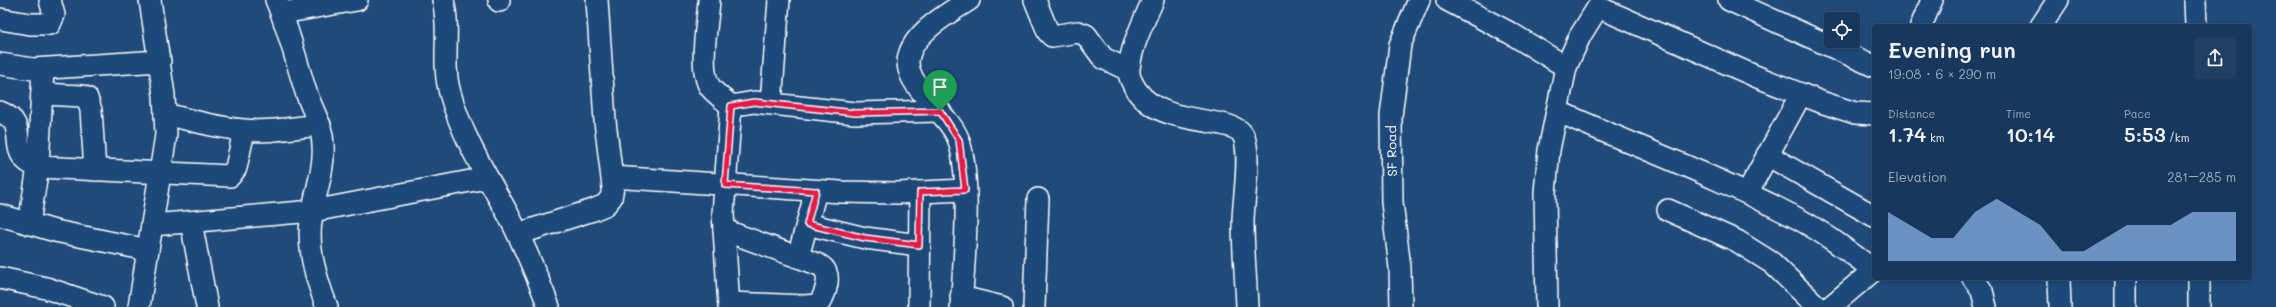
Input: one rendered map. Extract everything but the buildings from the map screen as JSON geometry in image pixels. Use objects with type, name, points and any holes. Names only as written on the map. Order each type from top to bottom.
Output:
[{"type":"street","points":[[0,18],[30,24],[50,24],[54,15],[50,0]]},
{"type":"street","points":[[139,307],[166,135],[160,61],[150,0]]},
{"type":"street","points":[[327,307],[314,266],[311,249],[311,222],[322,167],[323,144],[320,125],[308,99],[279,7],[357,0]]},
{"type":"street","points":[[443,0],[446,22],[445,71],[450,94],[486,178],[518,234],[531,261],[549,307]]},
{"type":"street","points":[[518,234],[605,205],[612,198],[612,177],[605,121],[598,0]]},
{"type":"street","points":[[710,0],[705,63],[706,74],[710,86],[731,106]]},
{"type":"street","points":[[771,103],[779,0]]},
{"type":"street","points":[[969,0],[943,16],[913,44],[908,63],[913,80],[940,111],[959,140],[965,190],[961,302],[1002,307]]},
{"type":"street","points":[[1035,0],[1048,32],[1052,36],[1078,32],[1086,35],[1103,58],[1128,70]]},
{"type":"street","points":[[1153,0],[1133,50],[1128,70],[1133,84],[1143,98],[1158,110],[1183,118],[1231,126],[1242,134],[1246,146],[1243,222],[1247,307]]},
{"type":"street","name":"SF Road","points":[[1401,307],[1400,268],[1392,202],[1391,116],[1400,45],[1419,0]]},
{"type":"street","points":[[1447,0],[1512,34],[1566,67]]},
{"type":"street","points":[[1729,0],[1872,65]]},
{"type":"street","points":[[1922,24],[1932,0]]},
{"type":"street","points":[[2042,24],[2058,0]]},
{"type":"street","points":[[2195,0],[2196,24]]},
{"type":"street","points":[[1547,307],[1545,192],[1549,150],[1566,67],[1580,36],[1599,3],[1755,76],[1855,113],[1872,114]]},
{"type":"street","points":[[0,64],[43,69],[160,61]]},
{"type":"street","points":[[29,224],[38,167],[43,69]]},
{"type":"street","points":[[42,94],[82,96],[87,98],[91,110],[95,170]]},
{"type":"street","points":[[1747,193],[1801,94]]},
{"type":"street","points":[[731,106],[754,102],[855,113],[940,111]]},
{"type":"street","points":[[724,230],[817,264],[826,271],[828,304],[804,306],[729,305],[724,230],[725,185],[731,106]]},
{"type":"street","points":[[1556,111],[1747,193],[1794,216],[1837,242],[1872,268]]},
{"type":"street","points":[[0,112],[13,119],[17,126],[21,153],[27,161],[38,167],[161,174],[230,176],[236,168],[244,130]]},
{"type":"street","points":[[165,114],[212,126],[244,130],[270,130],[320,125]]},
{"type":"street","points":[[1767,155],[1872,215]]},
{"type":"street","points":[[612,177],[816,191],[920,192],[965,190]]},
{"type":"street","points":[[152,225],[313,210],[486,178]]},
{"type":"street","points":[[798,257],[816,191]]},
{"type":"street","points":[[919,307],[920,192]]},
{"type":"street","points":[[1034,307],[1038,199]]},
{"type":"street","points":[[1668,210],[1737,241],[1772,263],[1818,307]]},
{"type":"street","points":[[0,215],[29,224],[148,250]]},
{"type":"street","points":[[192,222],[207,307]]},
{"type":"street","points":[[807,224],[865,238],[919,245]]},
{"type":"street","points":[[1830,307],[1872,272]]},
{"type":"street","points":[[0,278],[46,288],[103,307]]},
{"type":"street","points":[[1974,280],[1982,290],[1986,307]]},
{"type":"street","points":[[2059,280],[2060,307]]},
{"type":"street","points":[[2126,280],[2126,307]]},
{"type":"street","points":[[2199,280],[2199,307]]},
{"type":"route","points":[[754,102],[855,113],[910,113],[940,111],[959,140],[965,190],[920,192],[919,245],[865,238],[807,224],[816,191],[725,185],[731,106],[754,102]]}]
